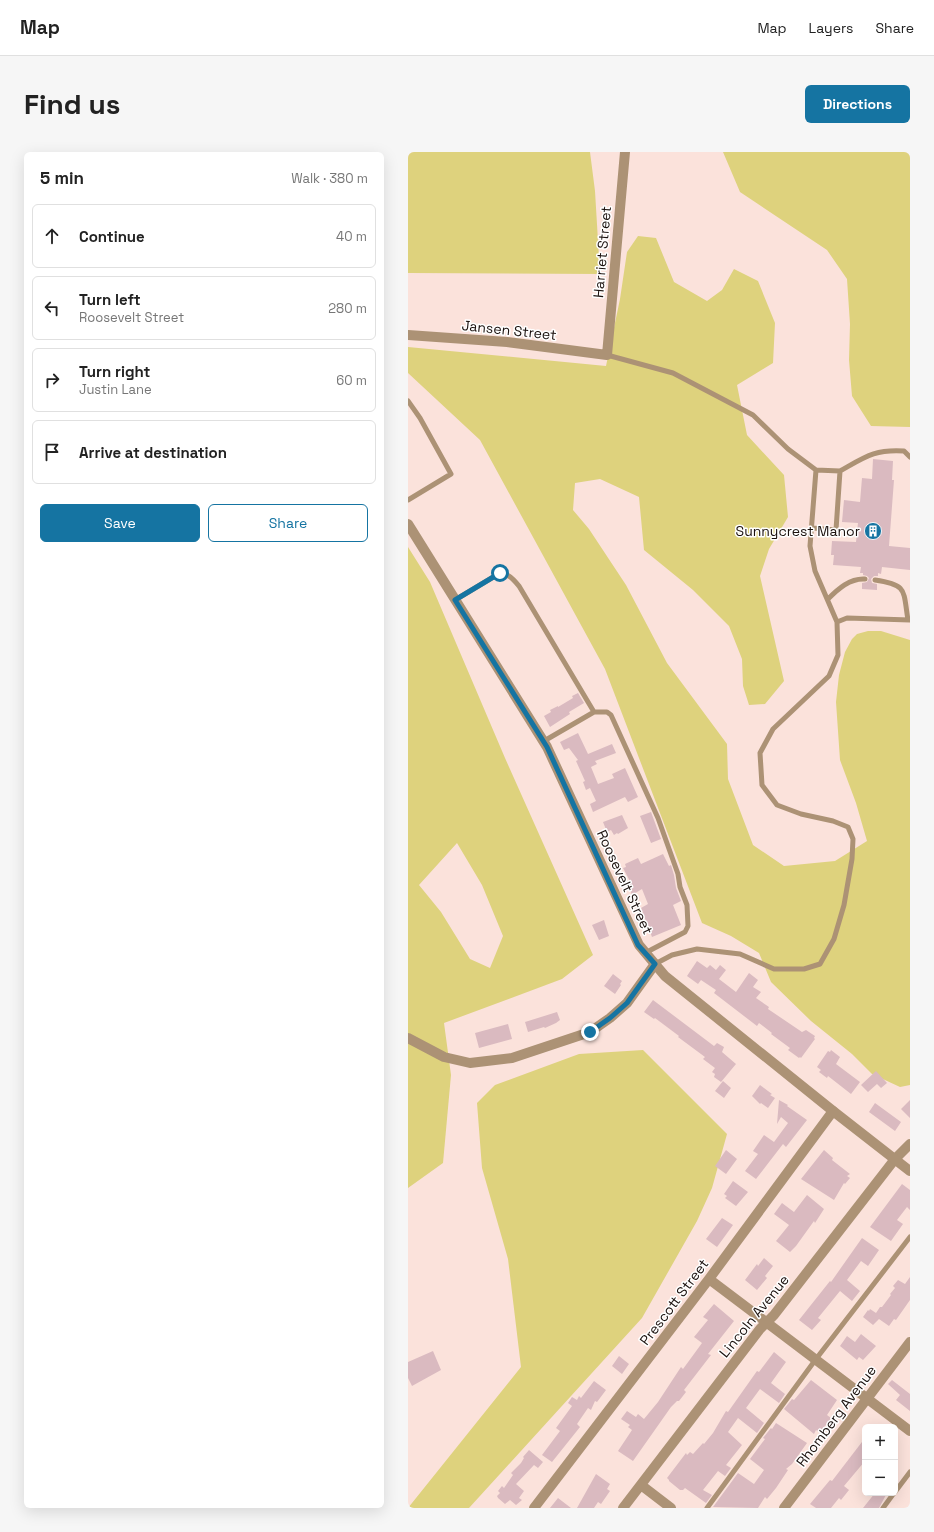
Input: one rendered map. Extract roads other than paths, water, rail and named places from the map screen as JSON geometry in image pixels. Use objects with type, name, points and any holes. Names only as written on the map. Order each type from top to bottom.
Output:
[{"type":"street","name":"Harriet Street","points":[[607,355],[625,152]]},
{"type":"street","name":"Jansen Street","points":[[408,336],[507,342],[607,355]]},
{"type":"street","name":"Roosevelt Street","points":[[408,524],[544,741],[638,945],[665,976],[910,1171]]},
{"type":"street","points":[[408,1038],[444,1057],[470,1063],[512,1058],[590,1032],[610,1018],[627,1003],[655,964]]},
{"type":"street","name":"Prescott Street","points":[[534,1508],[709,1279],[833,1111]]},
{"type":"street","name":"Lincoln Avenue","points":[[623,1508],[760,1329],[774,1315],[895,1159],[910,1144]]},
{"type":"street","points":[[709,1279],[910,1431]]},
{"type":"street","name":"Rhomberg Avenue","points":[[784,1508],[910,1342]]},
{"type":"street","points":[[640,1485],[671,1508]]},
{"type":"lane","points":[[607,355],[674,374],[753,415],[788,449],[816,470],[840,471],[872,453],[891,450],[904,451],[910,457]]},
{"type":"lane","points":[[408,401],[420,418],[451,474],[408,500]]},
{"type":"lane","points":[[655,964],[672,955],[697,949],[740,954],[774,969],[804,969],[820,964],[834,939],[844,905],[852,859],[853,839],[848,827],[833,821],[801,814],[777,805],[762,784],[760,753],[773,729],[829,676],[838,655],[837,622],[815,571],[810,546],[816,470]]},
{"type":"lane","points":[[812,528],[836,530],[840,471]]},
{"type":"lane","points":[[455,600],[500,573],[506,574],[512,578],[519,586],[594,712]]},
{"type":"lane","points":[[828,599],[838,589],[850,582],[858,578],[865,579]]},
{"type":"lane","points":[[837,622],[847,618],[909,620],[903,591],[899,586],[891,582],[875,580]]},
{"type":"lane","points":[[544,741],[594,712],[607,712],[611,715],[617,727],[658,818],[678,874],[680,887],[687,906],[688,926],[685,932],[645,953]]},
{"type":"lane","points":[[707,1508],[816,1359],[910,1237]]},
{"type":"lane","points":[[898,1489],[910,1472]]},
{"type":"lane","points":[[883,1508],[893,1496]]},
{"type":"place","name":"Sunnycrest Manor","points":[[873,531]]}]
